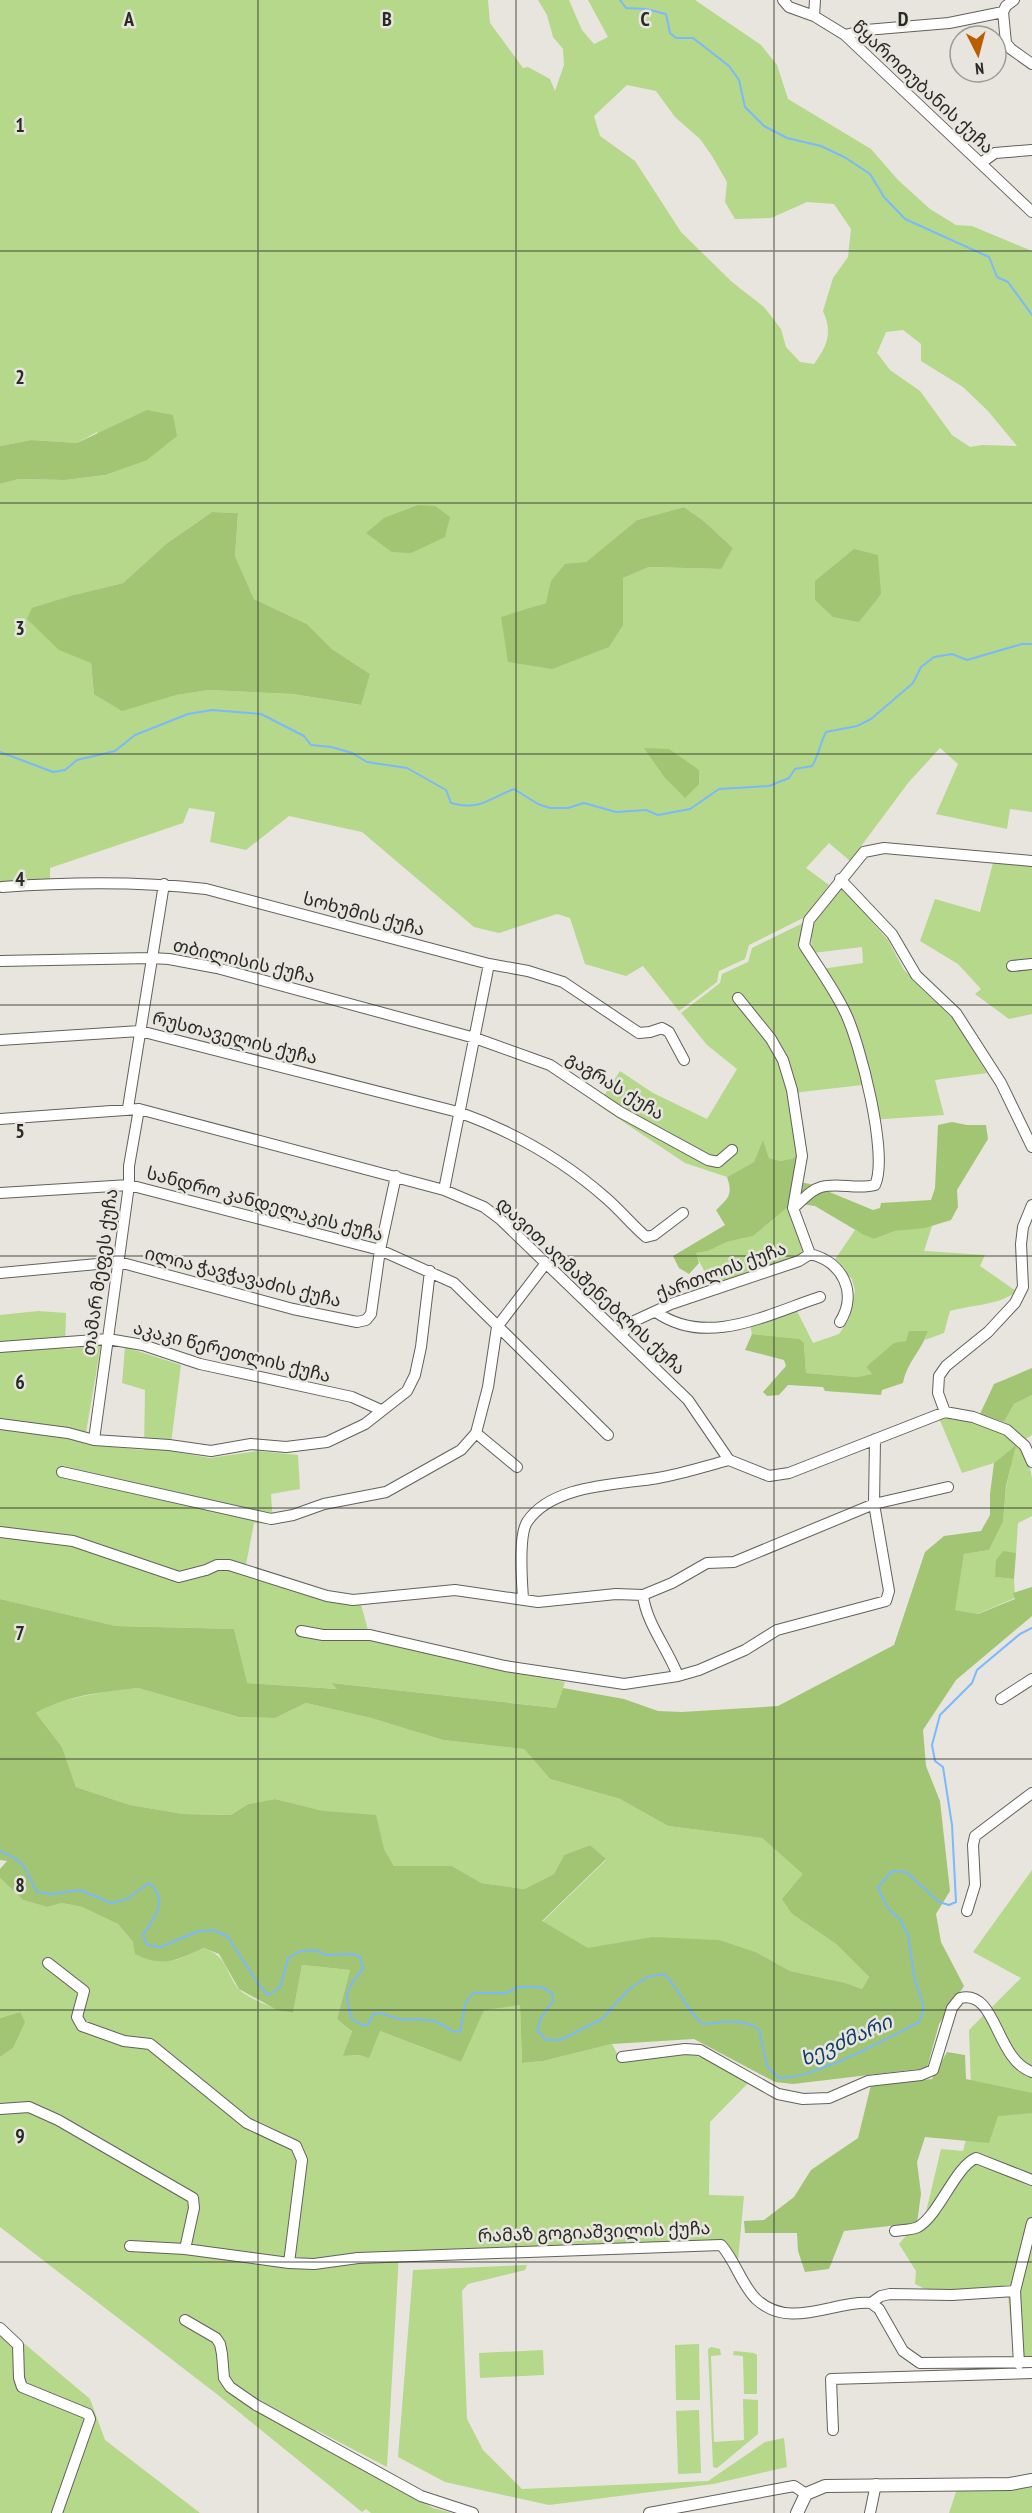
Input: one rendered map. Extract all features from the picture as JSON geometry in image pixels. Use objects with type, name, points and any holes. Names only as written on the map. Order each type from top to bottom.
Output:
[{"type":"main road","points":[[797,2513],[806,2494],[825,2486],[1010,2484],[1032,2480]]},
{"type":"street","name":"წყაროთუბანის ქუჩა","points":[[783,0],[789,7],[814,16],[845,35],[1032,212]]},
{"type":"street","points":[[814,16],[815,0]]},
{"type":"street","points":[[1014,0],[1006,6],[1003,12],[1006,43],[1032,64]]},
{"type":"street","points":[[845,35],[866,30],[949,22],[1003,12]]},
{"type":"street","points":[[981,163],[995,153],[1032,150]]},
{"type":"street","points":[[794,1208],[811,1192],[822,1187],[863,1188],[875,1185],[879,1176],[874,1122],[859,1046],[845,1011],[804,945],[809,920],[864,852],[884,848],[1032,861]]},
{"type":"street","points":[[840,879],[892,934],[916,975],[956,1012],[1001,1083],[1032,1147]]},
{"type":"street","name":"სოხუმის ქუჩა","points":[[2,887],[77,882],[164,884],[206,889],[489,964],[528,971],[562,982],[639,1033],[662,1028],[669,1032],[684,1060]]},
{"type":"street","name":"თამარ მეფეს ქუჩა","points":[[94,1440],[129,1185],[140,1031],[164,884]]},
{"type":"street","name":"თბილისის ქუჩა","points":[[0,961],[151,958],[218,968],[475,1038]]},
{"type":"street","points":[[444,1190],[489,964]]},
{"type":"street","points":[[1012,966],[1032,964]]},
{"type":"street","points":[[738,998],[771,1040],[783,1060],[792,1090],[802,1156],[794,1208]]},
{"type":"street","name":"რუსთაველის ქუჩა","points":[[0,1040],[140,1031],[458,1112],[486,1122],[557,1160],[606,1198],[646,1237],[654,1235],[683,1213]]},
{"type":"street","name":"გაგრას ქუჩა","points":[[475,1038],[550,1065],[620,1112],[708,1160],[718,1162],[732,1150]]},
{"type":"street","name":"დავით აღმაშენებლის ქუჩა","points":[[0,1119],[133,1108],[396,1176],[444,1190],[484,1207],[500,1219],[688,1400],[729,1460]]},
{"type":"street","name":"ილია ჭავჭავაძის ქუჩა","points":[[0,1273],[119,1262],[293,1309],[357,1322],[366,1320],[371,1314],[380,1250],[396,1176]]},
{"type":"street","name":"სანდრო კანდელაკის ქუჩა","points":[[0,1193],[129,1185],[380,1250],[454,1283],[608,1435]]},
{"type":"street","points":[[945,1412],[938,1393],[939,1376],[946,1366],[988,1332],[1015,1303],[1023,1287],[1021,1244],[1023,1227],[1032,1205]]},
{"type":"street","name":"ქართლის ქუჩა","points":[[621,1335],[632,1322],[670,1304],[800,1261],[810,1254],[794,1208]]},
{"type":"street","points":[[810,1254],[820,1257],[837,1270],[846,1282],[847,1310],[840,1322]]},
{"type":"street","points":[[62,1472],[271,1519],[293,1515],[324,1504],[386,1492],[461,1450],[476,1433],[489,1387],[497,1327],[546,1263]]},
{"type":"street","points":[[0,1424],[68,1433],[94,1440],[170,1445],[211,1451],[251,1444],[286,1447],[327,1442],[365,1424],[407,1391],[415,1376],[421,1347],[430,1271]]},
{"type":"street","points":[[656,1312],[666,1319],[695,1329],[726,1328],[820,1297]]},
{"type":"street","name":"აკაკი წერეთლის ქუჩა","points":[[0,1347],[108,1339],[143,1345],[200,1364],[352,1397],[381,1410]]},
{"type":"street","points":[[523,1599],[521,1557],[526,1523],[547,1503],[568,1493],[661,1478],[729,1460],[769,1476],[789,1473],[945,1412],[973,1417],[1007,1430],[1025,1446],[1032,1462]]},
{"type":"street","points":[[476,1433],[517,1467]]},
{"type":"street","points":[[301,1631],[323,1635],[370,1635],[505,1666],[624,1684],[678,1676],[699,1670],[745,1650],[777,1630],[886,1601],[889,1591],[874,1504],[875,1439]]},
{"type":"street","points":[[0,1532],[73,1541],[179,1577],[217,1565],[229,1565],[327,1596],[353,1600],[455,1590],[538,1602],[616,1594],[643,1595],[672,1583],[707,1563],[734,1562],[874,1504],[948,1487]]},
{"type":"street","points":[[643,1595],[644,1608],[678,1676]]},
{"type":"street","points":[[1001,1700],[1032,1679]]},
{"type":"street","points":[[966,1911],[975,1885],[973,1845],[975,1836],[1032,1793]]},
{"type":"street","points":[[48,1963],[84,1991],[77,2016],[82,2026],[124,2041],[150,2044],[247,2123],[296,2146],[302,2160],[289,2263]]},
{"type":"street","points":[[622,2056],[685,2049],[700,2050],[778,2094],[803,2099],[829,2098],[868,2081],[921,2075],[933,2070],[952,2008],[960,1998],[969,1996],[980,2001],[987,2010],[1007,2052],[1026,2070],[1032,2072]]},
{"type":"street","points":[[0,2109],[29,2107],[58,2120],[193,2198],[194,2208],[185,2249]]},
{"type":"street","points":[[895,2231],[918,2226],[965,2166],[976,2158],[1032,2181]]},
{"type":"street","points":[[1019,2364],[1015,2290],[1032,2223]]},
{"type":"street","name":"რამაზ გოგიაშვილის ქუჩა","points":[[130,2246],[185,2249],[289,2263],[314,2264],[358,2258],[721,2245],[756,2299],[780,2312],[800,2314],[872,2303]]},
{"type":"street","points":[[1015,2290],[952,2295],[890,2294],[881,2296],[872,2303],[879,2309],[903,2351],[920,2362],[1019,2364],[1032,2362]]},
{"type":"street","points":[[185,2320],[216,2338],[220,2344],[224,2378],[230,2387],[256,2405],[421,2496],[473,2513]]},
{"type":"street","points":[[0,2328],[18,2345],[19,2378],[22,2387],[88,2414],[90,2419],[57,2513]]},
{"type":"street","points":[[833,2430],[831,2379],[1032,2373]]},
{"type":"street","points":[[870,2513],[876,2484]]},
{"type":"street","points":[[649,2513],[794,2486],[806,2494]]},
{"type":"green space","points":[[0,0],[488,0],[490,23],[523,68],[528,67],[550,79],[555,91],[564,65],[563,49],[553,37],[547,15],[538,0],[569,0],[582,30],[594,44],[608,37],[588,0],[695,0],[761,45],[777,65],[788,99],[871,149],[898,180],[930,209],[956,225],[972,226],[1032,251],[1032,812],[1010,809],[1007,829],[936,814],[958,764],[940,748],[908,783],[850,861],[829,843],[806,868],[829,885],[805,917],[749,945],[745,959],[719,971],[717,982],[679,1011],[643,966],[626,976],[585,964],[570,918],[557,914],[499,933],[474,927],[362,832],[289,816],[246,850],[210,842],[215,812],[189,808],[183,823],[50,868],[50,880],[0,884],[0,484],[19,479],[65,480],[105,475],[97,432],[77,443],[31,440],[0,446]],"holes":[[[627,85],[656,91],[675,117],[700,139],[712,156],[727,182],[725,202],[735,219],[771,218],[807,202],[834,204],[851,229],[848,257],[833,278],[823,311],[828,326],[827,339],[814,364],[800,362],[786,347],[781,329],[764,307],[732,282],[681,232],[635,161],[600,136],[594,116]],[[903,330],[921,344],[921,361],[963,387],[988,411],[1017,446],[970,447],[952,435],[920,391],[890,370],[877,353],[886,332]],[[684,507],[705,522],[733,548],[720,569],[649,567],[623,578],[623,625],[502,618],[546,603],[586,562],[637,520]],[[212,512],[238,513],[235,556],[254,599],[307,624],[332,649],[370,674],[360,705],[293,694],[209,690],[176,695],[94,694],[91,663],[74,595],[123,583],[166,544]]]},
{"type":"green space","points":[[147,410],[173,415],[177,436],[147,460],[105,475],[65,480],[19,479],[0,484],[0,446],[31,440],[77,443]]},
{"type":"green space","points":[[418,505],[435,506],[450,517],[445,537],[411,553],[392,552],[366,533],[384,518]]},
{"type":"green space","points":[[684,507],[705,522],[733,548],[721,569],[649,567],[623,578],[623,625],[609,647],[552,669],[508,662],[501,617],[546,603],[551,581],[565,564],[586,562],[637,520]]},
{"type":"green space","points":[[212,512],[238,513],[235,556],[254,599],[307,624],[332,649],[370,674],[361,705],[293,694],[209,690],[176,695],[122,711],[94,694],[91,663],[59,650],[27,619],[32,608],[123,583],[166,544]]},
{"type":"green space","points":[[854,549],[878,555],[881,594],[859,622],[833,617],[815,600],[815,581]]},
{"type":"green space","points":[[644,748],[669,749],[699,770],[699,784],[685,798],[665,778]]},
{"type":"green space","points":[[993,863],[1032,865],[1032,1014],[1009,1019],[975,994],[981,989],[958,964],[920,941],[935,899],[980,912]]},
{"type":"green space","points":[[842,887],[888,940],[904,970],[952,1016],[987,1073],[935,1080],[944,1115],[870,1120],[862,1085],[801,1092],[788,1096],[797,1152],[794,1158],[781,1161],[769,1158],[763,1141],[754,1162],[727,1177],[685,1163],[598,1105],[620,1071],[653,1093],[707,1119],[737,1069],[707,1045],[681,1013],[720,983],[722,974],[748,962],[752,948],[805,922],[801,947],[814,970],[863,963],[862,947],[813,953],[811,942],[814,924],[823,909]]},
{"type":"green space","points":[[952,1122],[986,1125],[988,1139],[957,1190],[958,1207],[951,1220],[925,1228],[895,1231],[874,1239],[815,1206],[802,1204],[788,1207],[753,1236],[696,1253],[699,1263],[689,1274],[679,1268],[673,1256],[725,1225],[716,1210],[730,1192],[727,1177],[754,1162],[763,1140],[769,1158],[781,1161],[794,1158],[797,1152],[795,1181],[810,1184],[873,1210],[880,1208],[881,1203],[931,1200],[935,1188],[938,1125]]},
{"type":"green space","points":[[788,1207],[803,1251],[797,1258],[712,1286],[695,1253],[753,1236]]},
{"type":"green space","points":[[932,1226],[924,1251],[985,1255],[980,1266],[1016,1291],[994,1302],[950,1311],[944,1333],[925,1340],[928,1331],[906,1341],[866,1367],[872,1374],[857,1377],[806,1373],[804,1343],[800,1339],[752,1334],[750,1325],[796,1309],[813,1343],[839,1334],[849,1319],[855,1291],[852,1279],[834,1261],[855,1230],[874,1239],[895,1231]]},
{"type":"green space","points":[[38,1311],[66,1313],[65,1349],[101,1345],[84,1444],[144,1450],[145,1390],[122,1383],[125,1347],[181,1365],[170,1451],[210,1458],[258,1451],[298,1455],[300,1489],[271,1494],[273,1524],[254,1523],[244,1575],[328,1602],[361,1604],[370,1638],[480,1665],[565,1682],[556,1708],[333,1683],[338,1689],[246,1683],[234,1629],[116,1626],[0,1599],[0,1315]]},
{"type":"green space","points":[[909,1331],[928,1331],[903,1383],[882,1390],[881,1395],[825,1391],[823,1387],[788,1385],[779,1395],[767,1396],[763,1392],[786,1366],[784,1360],[745,1350],[752,1334],[800,1339],[804,1343],[806,1373],[857,1377],[872,1374],[866,1367],[894,1343],[906,1341]]},
{"type":"green space","points":[[1032,1368],[1032,1395],[1014,1404],[1004,1422],[980,1414],[994,1384]]},
{"type":"green space","points":[[1032,1395],[1032,1435],[1026,1439],[1004,1422],[1014,1404]]},
{"type":"green space","points":[[953,1416],[1004,1435],[1022,1452],[1029,1464],[1032,1479],[1032,1516],[1018,1523],[1016,1553],[1003,1552],[995,1577],[1014,1579],[1015,1598],[977,1614],[954,1610],[964,1554],[989,1550],[1003,1522],[1006,1488],[1015,1446],[994,1463],[962,1473],[939,1418]]},
{"type":"green space","points":[[1016,1445],[1006,1486],[1003,1522],[989,1550],[964,1554],[955,1610],[978,1614],[1015,1599],[1013,1593],[1032,1587],[1032,1616],[956,1680],[923,1730],[926,1766],[940,1801],[950,1891],[936,1914],[941,1942],[964,1986],[939,2024],[927,2068],[793,2084],[775,2082],[694,2039],[612,2044],[543,2061],[522,2063],[520,2005],[484,2010],[461,2062],[380,2031],[369,2058],[360,2055],[343,2056],[352,2031],[337,2019],[350,1970],[302,1965],[293,2013],[277,2010],[239,1989],[219,1954],[204,1948],[170,1961],[154,1961],[145,1958],[135,1954],[133,1942],[118,1924],[82,1907],[62,1903],[47,1907],[23,1900],[0,1878],[0,1869],[7,1861],[0,1860],[0,1599],[116,1626],[234,1629],[247,1683],[337,1689],[332,1683],[556,1708],[563,1688],[624,1699],[658,1711],[682,1712],[778,1706],[894,1645],[925,1552],[944,1536],[981,1531],[990,1515],[994,1463]],"holes":[[[138,1688],[239,1717],[275,1718],[306,1703],[371,1718],[443,1740],[524,1749],[550,1779],[620,1799],[668,1826],[762,1838],[803,1874],[782,1899],[792,1914],[836,1944],[869,1977],[862,1989],[846,1983],[790,1971],[758,1953],[719,1940],[651,1937],[588,1948],[542,1921],[606,1859],[590,1845],[564,1855],[554,1874],[524,1889],[481,1883],[452,1866],[394,1866],[384,1849],[376,1815],[324,1811],[275,1799],[248,1804],[231,1815],[183,1814],[130,1805],[76,1787],[62,1747],[36,1713],[72,1698]]]},
{"type":"green space","points":[[1003,1551],[1016,1553],[1014,1579],[995,1577],[996,1560]]},
{"type":"green space","points":[[138,1688],[239,1717],[275,1718],[306,1703],[371,1718],[443,1740],[524,1749],[550,1779],[620,1799],[668,1826],[762,1838],[804,1874],[783,1899],[792,1914],[836,1944],[869,1977],[862,1989],[846,1983],[790,1971],[758,1953],[651,1937],[588,1949],[542,1922],[606,1860],[590,1845],[564,1855],[554,1874],[524,1889],[480,1883],[452,1866],[394,1866],[384,1849],[324,1811],[275,1799],[248,1804],[231,1815],[183,1814],[130,1805],[76,1787],[62,1747],[36,1713],[56,1702],[108,1691]]},
{"type":"green space","points":[[1032,1870],[1032,2359],[1014,2361],[1008,2295],[949,2301],[915,2284],[916,2271],[899,2244],[926,2212],[941,2149],[963,2151],[972,2116],[969,2030],[1021,1978],[973,1952]]},
{"type":"green space","points":[[0,1878],[23,1900],[47,1907],[62,1903],[82,1907],[118,1924],[133,1942],[176,1960],[204,1948],[211,1951],[221,1959],[241,1991],[287,2012],[293,2013],[302,1965],[350,1970],[337,2019],[352,2030],[344,2056],[361,2055],[380,2031],[461,2062],[484,2009],[520,2005],[522,2063],[543,2061],[612,2044],[620,2059],[680,2052],[716,2061],[750,2081],[710,2122],[709,2195],[744,2196],[738,2260],[722,2241],[399,2253],[387,2467],[316,2430],[315,2441],[433,2508],[452,2513],[371,2513],[366,2509],[362,2512],[218,2395],[0,2227],[0,2057],[13,2048],[20,2012],[0,2018]]},
{"type":"green space","points":[[20,2012],[25,2022],[13,2048],[0,2057],[0,2018]]},
{"type":"green space","points":[[947,2052],[965,2055],[966,2079],[1032,2093],[1032,2113],[998,2116],[989,2143],[925,2137],[917,2162],[921,2194],[917,2223],[844,2231],[829,2269],[805,2272],[798,2251],[797,2233],[745,2233],[744,2221],[764,2220],[794,2197],[811,2170],[858,2138],[871,2085],[932,2079]]},
{"type":"green space","points":[[527,2265],[525,2270],[468,2284],[462,2291],[467,2419],[483,2450],[522,2489],[708,2481],[765,2442],[784,2438],[787,2467],[713,2484],[549,2505],[445,2482],[398,2457],[413,2270]]},
{"type":"green space","points":[[13,2334],[90,2399],[105,2440],[200,2513],[0,2513],[0,2335]]},
{"type":"green space","points":[[699,2344],[700,2400],[676,2400],[675,2345]]},
{"type":"green space","points":[[711,2347],[720,2349],[721,2355],[711,2356],[714,2442],[744,2440],[743,2399],[758,2400],[758,2434],[717,2468],[713,2467],[708,2349]]},
{"type":"green space","points":[[543,2350],[544,2375],[480,2378],[479,2353]]},
{"type":"green space","points":[[734,2351],[757,2355],[757,2394],[744,2394],[743,2356],[733,2355]]},
{"type":"green space","points":[[699,2410],[701,2473],[678,2474],[676,2411]]},
{"type":"green space","points":[[1032,2485],[1032,2513],[949,2513],[957,2489],[1022,2488]]},
{"type":"waterway","points":[[620,0],[626,8],[646,9],[666,14],[670,33],[676,38],[693,38],[729,66],[739,80],[745,107],[764,126],[787,138],[821,146],[846,158],[870,174],[884,197],[905,219],[989,257],[997,277],[1008,282],[1032,315]]},
{"type":"waterway","points":[[0,752],[53,772],[65,770],[77,760],[115,751],[135,735],[188,714],[212,710],[261,714],[304,736],[311,745],[331,747],[352,753],[367,762],[407,768],[446,790],[451,803],[477,805],[514,789],[538,804],[550,808],[568,808],[584,803],[616,812],[646,810],[658,815],[690,809],[719,789],[769,786],[789,778],[795,769],[812,766],[826,732],[857,726],[871,719],[913,683],[921,667],[934,657],[952,654],[967,660],[1022,644],[1032,644]]},
{"type":"waterway","name":"ხევძმარი","points":[[0,1851],[17,1860],[24,1867],[37,1892],[52,1894],[80,1890],[111,1903],[127,1899],[149,1883],[155,1889],[159,1902],[158,1909],[143,1935],[147,1945],[160,1947],[199,1931],[214,1930],[228,1937],[268,1995],[280,1988],[288,1958],[300,1951],[315,1950],[326,1955],[352,1954],[360,1957],[363,1969],[353,1981],[347,1998],[352,2019],[362,2025],[368,2025],[373,2014],[380,2013],[400,2019],[434,2021],[460,2032],[465,2004],[473,1993],[506,1993],[519,1987],[541,1987],[552,1993],[553,2001],[541,2018],[537,2030],[546,2040],[560,2040],[602,2019],[628,1990],[647,1977],[664,1974],[692,2013],[703,2024],[738,2022],[759,2029],[767,2066],[779,2078],[794,2076],[812,2072],[850,2057],[919,2022],[923,2010],[922,2000],[915,1981],[908,1935],[900,1919],[890,1911],[878,1887],[892,1871],[906,1872],[939,1902],[949,1905],[956,1902],[952,1825],[943,1767],[935,1761],[932,1745],[940,1715],[972,1683],[977,1670],[1020,1634],[1032,1628]]}]
